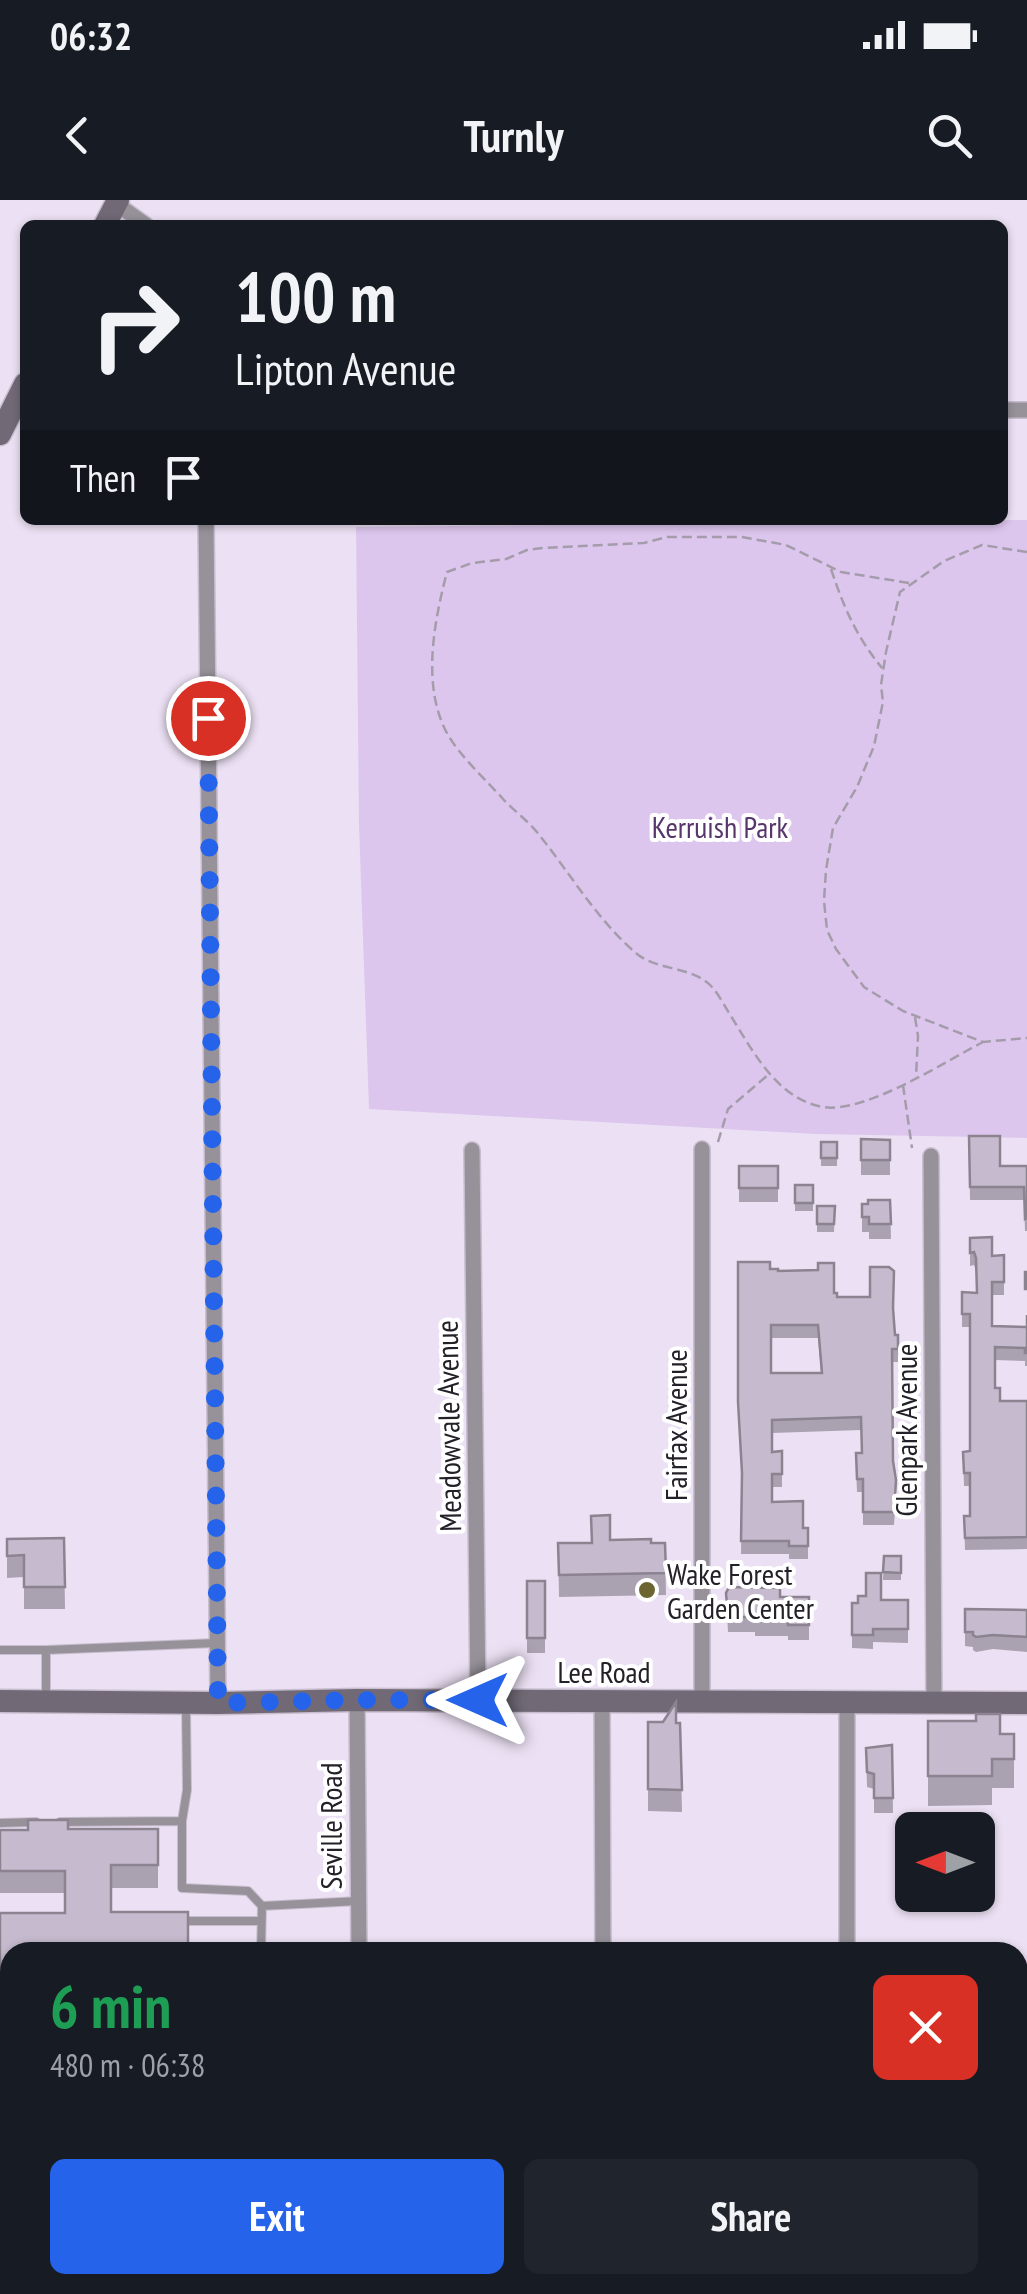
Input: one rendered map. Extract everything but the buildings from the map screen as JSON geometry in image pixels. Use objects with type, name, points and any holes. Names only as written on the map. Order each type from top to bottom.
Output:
[{"type":"main road","points":[[0,434],[20,394]]},
{"type":"main road","name":"Lee Road","points":[[0,1701],[1027,1703]]},
{"type":"street","points":[[117,202],[140,220]]},
{"type":"street","points":[[206,525],[218,1703]]},
{"type":"street","name":"Fairfax Avenue","points":[[702,1702],[709,1148]]},
{"type":"street","name":"Meadowvale Avenue","points":[[472,1150],[478,1700]]},
{"type":"street","name":"Glenpark Avenue","points":[[930,1156],[934,1703]]},
{"type":"street","name":"Seville Road","points":[[357,1700],[359,1942]]},
{"type":"street","points":[[602,1701],[603,1942]]},
{"type":"street","points":[[847,1702],[847,1942]]},
{"type":"lane","points":[[0,1650],[218,1643]]},
{"type":"lane","points":[[46,1650],[46,1702]]},
{"type":"lane","points":[[186,1703],[182,1888],[248,1890],[262,1906],[261,1942]]},
{"type":"lane","points":[[0,1823],[182,1821]]},
{"type":"lane","points":[[262,1906],[358,1902]]},
{"type":"lane","points":[[164,1920],[262,1921]]},
{"type":"path","points":[[909,583],[841,572],[786,545],[742,537],[668,537],[644,543],[527,550],[506,560],[472,563],[447,572],[434,630],[432,689],[448,735],[538,833],[598,912],[640,956],[699,976],[714,989],[770,1074],[794,1095],[827,1108],[850,1106],[903,1084],[983,1042],[1027,1038]]},
{"type":"path","points":[[983,1042],[903,1010],[864,987],[827,930],[826,870],[834,828],[874,746],[883,702],[881,685],[900,592],[944,561],[982,546],[1027,552]]},
{"type":"path","points":[[830,566],[862,643],[884,669]]},
{"type":"path","points":[[914,1015],[918,1036],[916,1077]]},
{"type":"path","points":[[709,1148],[728,1109],[770,1074]]},
{"type":"path","points":[[903,1084],[912,1148]]},
{"type":"green space","name":"Kerruish Park","points":[[1008,520],[1027,520],[1027,1138],[815,1134],[369,1109],[359,825],[356,527],[1008,525]]},
{"type":"place","name":"Wake Forest Garden Center","points":[[647,1590]]},
{"type":"route","points":[[208,718],[218,1703],[478,1700]]}]
